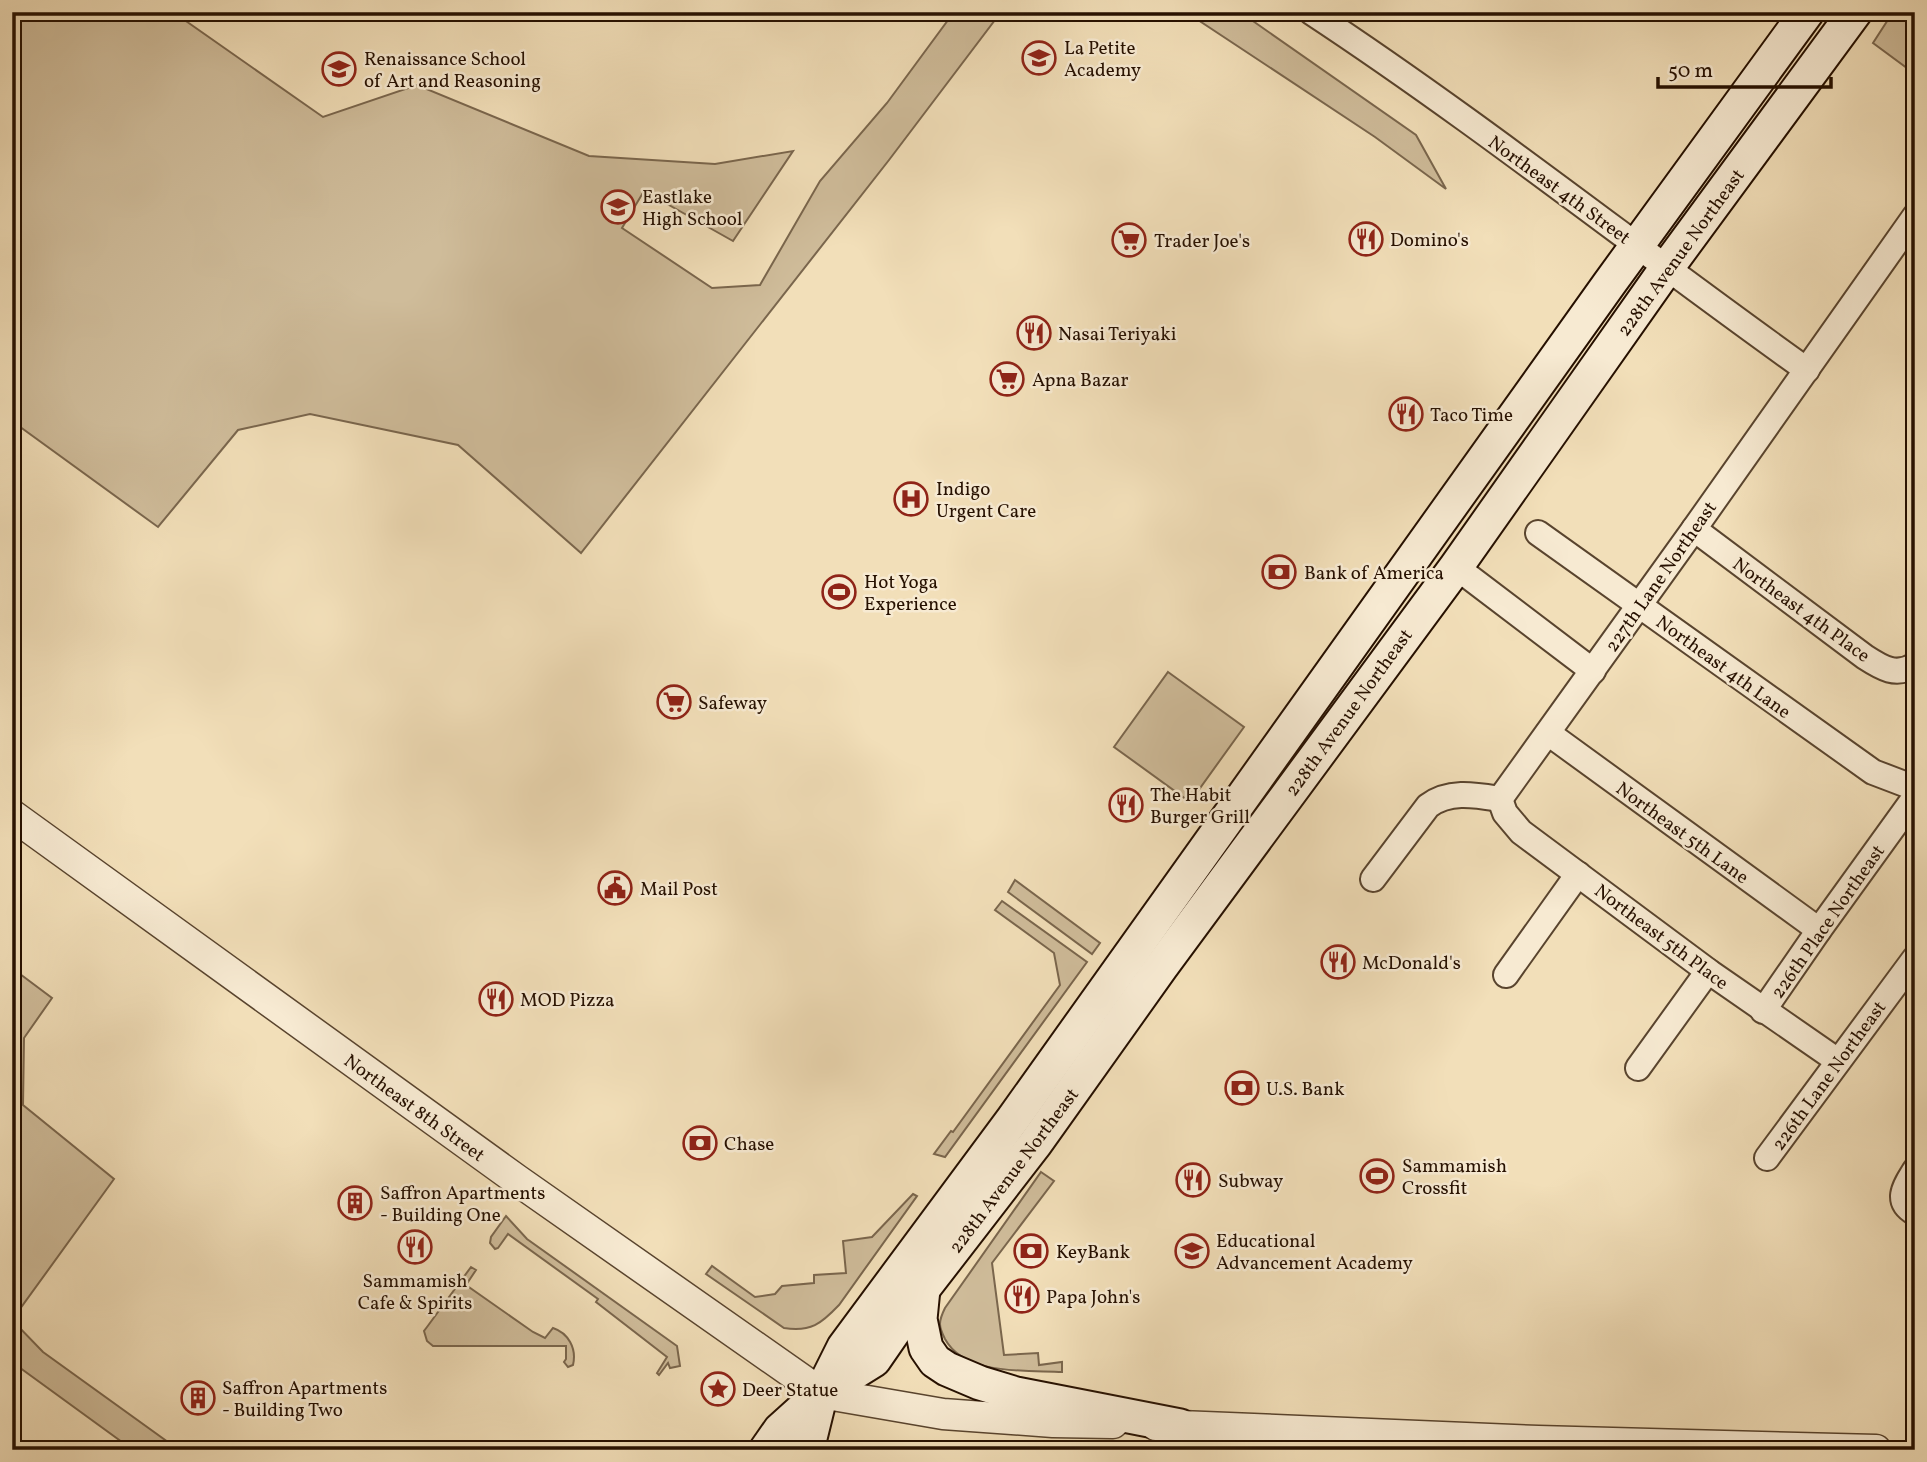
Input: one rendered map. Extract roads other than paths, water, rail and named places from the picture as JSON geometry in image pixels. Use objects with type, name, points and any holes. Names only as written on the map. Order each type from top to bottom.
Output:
[{"type":"main road","name":"228th Avenue Northeast","points":[[766,1450],[780,1430],[821,1393],[874,1360],[923,1289],[1068,1098],[1078,1066],[1130,982],[1135,967],[1150,956],[1201,856],[1637,245],[1807,12]]},
{"type":"main road","name":"228th Avenue Northeast","points":[[805,1450],[821,1393],[844,1347],[949,1207],[1379,670],[1456,567],[1666,269],[1855,12]]},
{"type":"main road","points":[[1379,670],[1403,613],[1427,579],[1430,567],[1419,551]]},
{"type":"main road","points":[[923,1289],[920,1319],[926,1348],[934,1361],[947,1369],[1016,1394],[1180,1426]]},
{"type":"street","name":"Northeast 4th Street","points":[[1311,12],[1372,52],[1807,370]]},
{"type":"street","name":"227th Lane Northeast","points":[[1500,799],[1915,216]]},
{"type":"street","name":"Northeast 4th Place","points":[[1694,529],[1881,668],[1895,672],[1915,665]]},
{"type":"street","name":"Northeast 4th Lane","points":[[1538,533],[1872,772],[1915,788]]},
{"type":"street","points":[[1456,567],[1593,671]]},
{"type":"street","name":"Northeast 5th Lane","points":[[1548,733],[1819,930]]},
{"type":"street","points":[[1373,878],[1428,806],[1436,800],[1447,796],[1475,794],[1500,799]]},
{"type":"street","name":"226th Place Northeast","points":[[1763,1011],[1915,797]]},
{"type":"street","name":"Northeast 5th Place","points":[[1500,799],[1505,813],[1521,832],[1763,1011],[1838,1061]]},
{"type":"street","name":"Northeast 8th Street","points":[[12,815],[517,1180],[821,1393]]},
{"type":"street","points":[[1506,975],[1578,874]]},
{"type":"street","name":"226th Lane Northeast","points":[[1768,1158],[1915,958]]},
{"type":"street","points":[[1638,1068],[1708,971]]},
{"type":"street","points":[[1915,1170],[1903,1192],[1903,1202],[1915,1213]]},
{"type":"street","points":[[821,1393],[943,1414],[1053,1422],[1537,1445],[1876,1450]]},
{"type":"place","name":"La Petite Academy","points":[[1039,58]]},
{"type":"place","name":"Renaissance School of Art and Reasoning","points":[[339,69]]},
{"type":"place","name":"Eastlake High School","points":[[618,207]]},
{"type":"place","name":"Domino's","points":[[1366,239]]},
{"type":"place","name":"Trader Joe's","points":[[1129,240]]},
{"type":"place","name":"Nasai Teriyaki","points":[[1034,333]]},
{"type":"place","name":"Apna Bazar","points":[[1007,379]]},
{"type":"place","name":"Taco Time","points":[[1406,414]]},
{"type":"place","name":"Indigo Urgent Care","points":[[911,499]]},
{"type":"place","name":"Bank of America","points":[[1279,572]]},
{"type":"place","name":"Hot Yoga Experience","points":[[839,592]]},
{"type":"place","name":"Safeway","points":[[674,702]]},
{"type":"place","name":"The Habit Burger Grill","points":[[1126,805]]},
{"type":"place","name":"Mail Post","points":[[615,888]]},
{"type":"place","name":"McDonald's","points":[[1338,962]]},
{"type":"place","name":"MOD Pizza","points":[[496,999]]},
{"type":"place","name":"U.S. Bank","points":[[1242,1088]]},
{"type":"place","name":"Chase","points":[[700,1143]]},
{"type":"place","name":"Sammamish Crossfit","points":[[1377,1176]]},
{"type":"place","name":"Subway","points":[[1193,1180]]},
{"type":"place","name":"Saffron Apartments - Building One","points":[[355,1203]]},
{"type":"place","name":"Sammamish Cafe & Spirits","points":[[415,1247]]},
{"type":"place","name":"KeyBank","points":[[1031,1251]]},
{"type":"place","name":"Educational Advancement Academy","points":[[1192,1251]]},
{"type":"place","name":"Papa John's","points":[[1022,1296]]},
{"type":"place","name":"Deer Statue","points":[[718,1389]]},
{"type":"place","name":"Saffron Apartments - Building Two","points":[[198,1398]]}]
